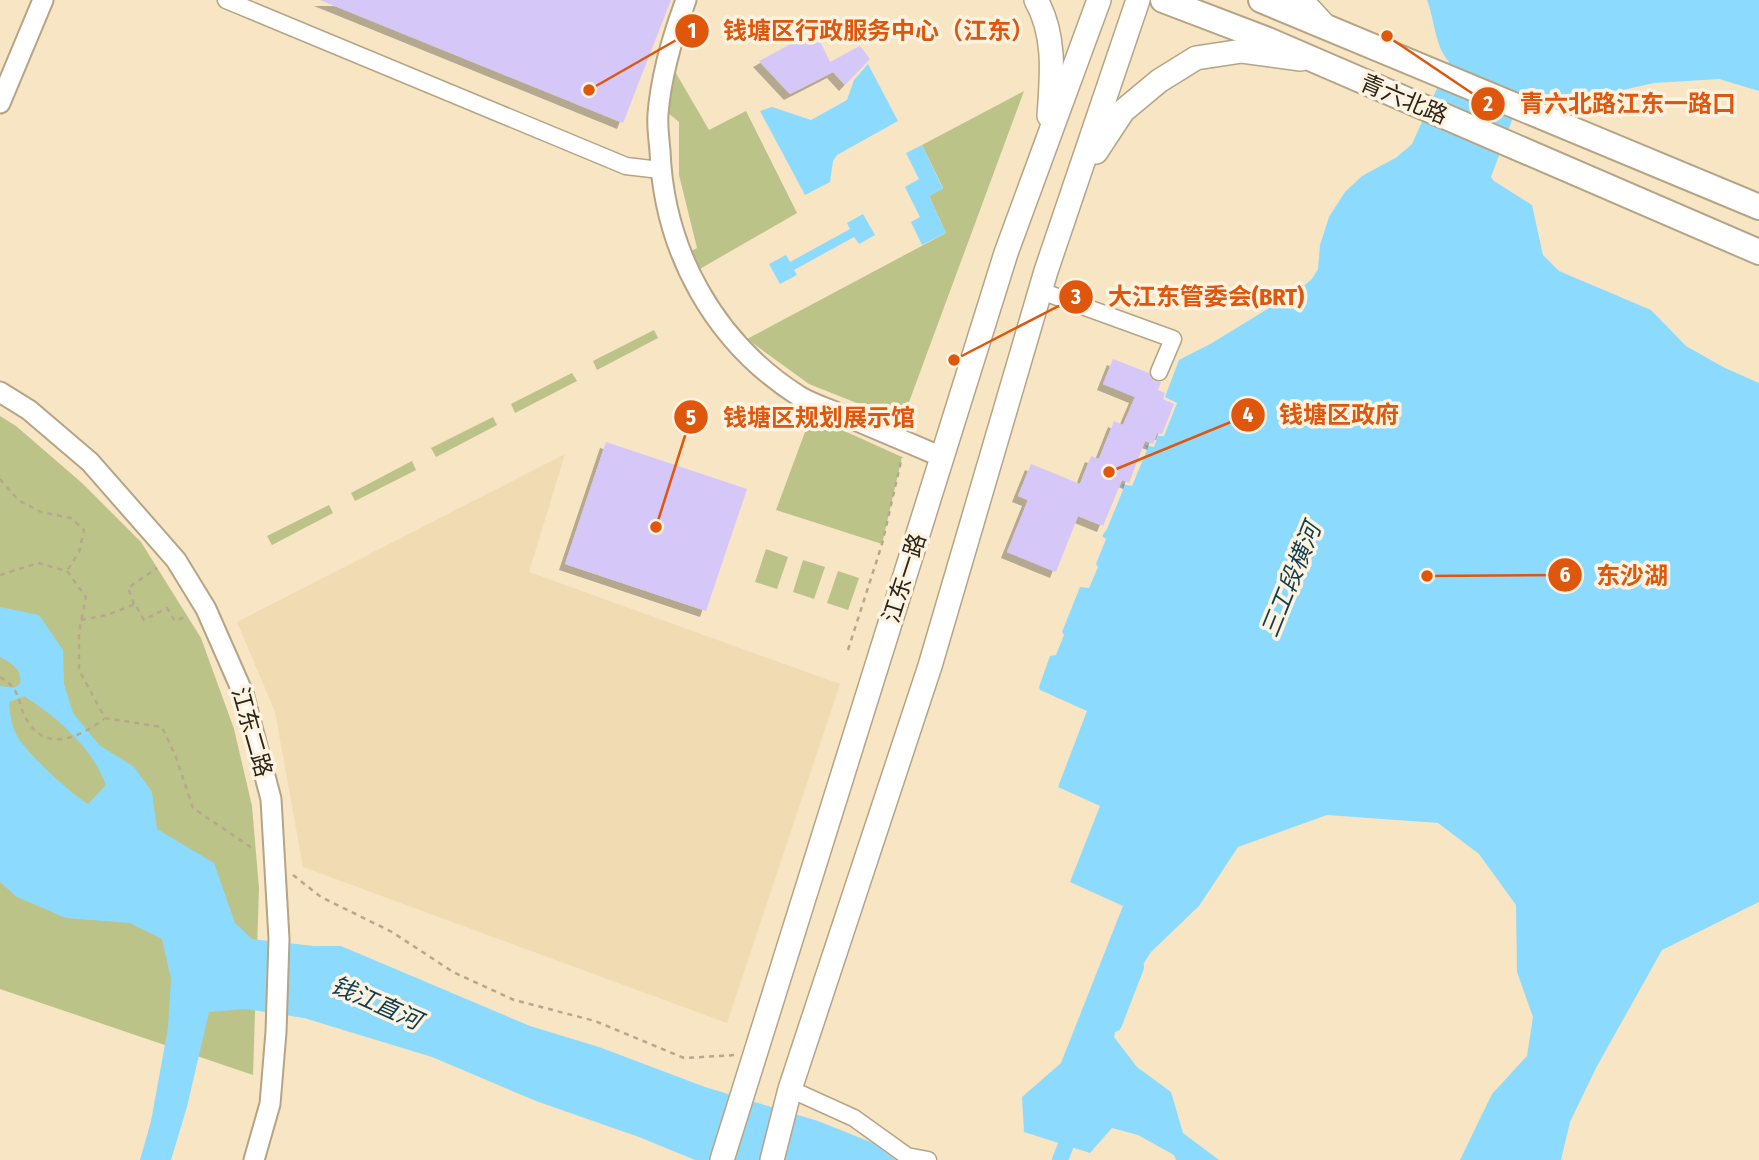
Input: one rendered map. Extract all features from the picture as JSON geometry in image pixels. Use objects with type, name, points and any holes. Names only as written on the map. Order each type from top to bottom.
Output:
[{"type":"main road","points":[[1036,0],[1045,16],[1052,62],[1048,141]]},
{"type":"main road","name":"江东一路","points":[[722,1160],[1006,253],[1099,0]]},
{"type":"main road","points":[[772,1160],[788,1098],[930,666],[1041,291],[1138,0]]},
{"type":"main road","name":"青六北路","points":[[1163,0],[1314,60],[1759,252]]},
{"type":"main road","name":"青六北路","points":[[1261,0],[1759,207]]},
{"type":"main road","points":[[1301,0],[1326,27]]},
{"type":"main road","points":[[1078,177],[1123,111],[1158,81],[1196,58],[1242,51],[1314,60]]},
{"type":"street","points":[[0,103],[43,0]]},
{"type":"street","points":[[226,0],[626,166],[660,170]]},
{"type":"street","points":[[686,0],[674,32],[658,114],[660,170],[670,224],[689,275],[708,307],[737,344],[761,367],[801,397],[942,457]]},
{"type":"street","points":[[1041,291],[1176,333],[1160,372]]},
{"type":"street","name":"江东二路","points":[[0,392],[29,410],[90,462],[176,560],[206,609],[243,693],[271,799],[279,939],[270,1104],[254,1160]]},
{"type":"street","points":[[788,1098],[854,1118],[907,1156],[928,1160]]},
{"type":"path","points":[[848,650],[882,544],[905,441]]},
{"type":"path","points":[[0,479],[18,500],[41,512],[71,517],[85,530],[79,552],[67,571]]},
{"type":"path","points":[[0,575],[38,563],[67,571],[86,597],[79,632],[79,670],[105,718]]},
{"type":"path","points":[[158,568],[128,587],[144,620],[167,608],[175,621],[187,616]]},
{"type":"path","points":[[81,620],[107,615],[135,604]]},
{"type":"path","points":[[0,677],[14,686],[28,722],[41,736],[53,740],[70,738],[91,729],[105,718],[162,727],[176,757],[193,808],[276,863],[321,897],[392,932],[453,972],[514,1000],[596,1021],[684,1058],[753,1054]]},
{"type":"shaded area","points":[[565,454],[529,572],[840,684],[727,1023],[303,867],[275,712],[237,622]]},
{"type":"green space","points":[[673,68],[709,130],[746,111],[797,213],[698,270],[688,253],[697,248],[679,175],[679,122],[667,112]]},
{"type":"green space","points":[[1024,91],[902,421],[809,384],[747,339],[946,233],[929,196],[943,188],[922,145]]},
{"type":"green space","points":[[654,330],[658,338],[597,370],[593,361]]},
{"type":"green space","points":[[572,373],[577,381],[515,413],[511,404]]},
{"type":"green space","points":[[0,416],[16,426],[82,483],[141,542],[201,638],[234,729],[252,806],[259,888],[253,1075],[0,989]]},
{"type":"green space","points":[[811,416],[902,457],[882,544],[776,510]]},
{"type":"green space","points":[[493,417],[497,425],[436,457],[431,448]]},
{"type":"green space","points":[[412,461],[416,470],[355,501],[351,493]]},
{"type":"green space","points":[[329,505],[333,513],[272,545],[267,536]]},
{"type":"green space","points":[[766,549],[788,557],[777,589],[755,582]]},
{"type":"green space","points":[[803,560],[825,567],[814,599],[793,592]]},
{"type":"green space","points":[[838,571],[859,578],[848,610],[827,603]]},
{"type":"water","points":[[1427,0],[1759,0],[1759,91],[1719,79],[1654,83],[1582,99],[1522,93],[1491,177],[1532,205],[1543,255],[1559,271],[1651,310],[1686,346],[1759,383],[1759,902],[1662,950],[1596,1068],[1570,1122],[1561,1160],[1460,1160],[1492,1094],[1527,1056],[1533,1017],[1517,972],[1516,905],[1479,854],[1438,823],[1327,815],[1238,847],[1199,906],[1151,952],[1124,995],[1114,1037],[1137,1067],[1171,1092],[1183,1133],[1219,1160],[1176,1160],[1174,1155],[1138,1135],[1112,1128],[1090,1153],[1024,1132],[1022,1097],[1061,1063],[1123,906],[1070,882],[1100,806],[1058,787],[1087,711],[1040,690],[1050,656],[1056,655],[1080,587],[1089,588],[1098,567],[1096,564],[1106,539],[1102,536],[1123,490],[1122,484],[1132,486],[1147,450],[1145,445],[1154,447],[1158,436],[1164,436],[1177,403],[1165,397],[1179,360],[1212,343],[1312,279],[1318,269],[1320,245],[1329,217],[1345,192],[1362,176],[1397,157],[1412,144],[1449,62],[1438,40]]},
{"type":"water","points":[[868,64],[898,121],[837,155],[833,161],[830,182],[805,195],[760,111],[772,107],[811,120],[847,100],[854,80]]},
{"type":"water","points":[[922,145],[943,189],[929,196],[946,233],[922,245],[911,222],[920,217],[905,187],[919,179],[906,153]]},
{"type":"water","points":[[863,214],[875,235],[859,244],[854,237],[794,270],[797,275],[780,284],[769,264],[786,255],[790,262],[850,229],[847,223]]},
{"type":"water","name":"钱江直河","points":[[0,607],[39,615],[63,650],[64,684],[73,713],[99,745],[134,767],[152,792],[157,829],[214,863],[235,923],[252,939],[314,946],[341,946],[530,1026],[599,1047],[705,1087],[818,1121],[873,1143],[896,1160],[695,1160],[536,1101],[432,1057],[304,1018],[245,1009],[209,1012],[187,1107],[171,1160],[140,1160],[151,1121],[168,1028],[171,979],[162,939],[130,923],[66,918],[17,897],[0,882],[0,686],[14,688],[20,684],[20,675],[16,668],[0,657]],"holes":[[[24,696],[72,734],[100,771],[106,785],[88,804],[49,772],[16,734],[9,702]]]},
{"type":"building","points":[[320,0],[671,0],[623,123]]},
{"type":"building","points":[[815,31],[830,62],[860,46],[870,59],[845,85],[833,72],[790,94],[759,61]]},
{"type":"building","points":[[1113,359],[1149,373],[1154,381],[1161,382],[1158,390],[1165,393],[1163,399],[1174,404],[1162,434],[1157,433],[1153,444],[1145,441],[1129,483],[1122,480],[1103,526],[1078,516],[1056,572],[1007,552],[1028,500],[1018,496],[1031,464],[1080,484],[1091,456],[1099,459],[1114,421],[1123,425],[1135,397],[1103,384]]},
{"type":"building","points":[[606,442],[747,489],[706,611],[565,564]]},
{"type":"waterway","name":"三工段横河","points":[[1114,1024],[1136,967]]},
{"type":"waterway","name":"三工段横河","points":[[1060,1160],[1073,1127]]},
{"type":"place","name":"青六北路江东一路口","points":[[1387,36]]},
{"type":"place","name":"钱塘区行政服务中心（江东）","points":[[589,90]]},
{"type":"place","name":"大江东管委会(BRT)","points":[[954,360]]},
{"type":"place","name":"钱塘区政府","points":[[1109,472]]},
{"type":"place","name":"钱塘区规划展示馆","points":[[656,527]]},
{"type":"place","name":"东沙湖","points":[[1427,576]]}]
